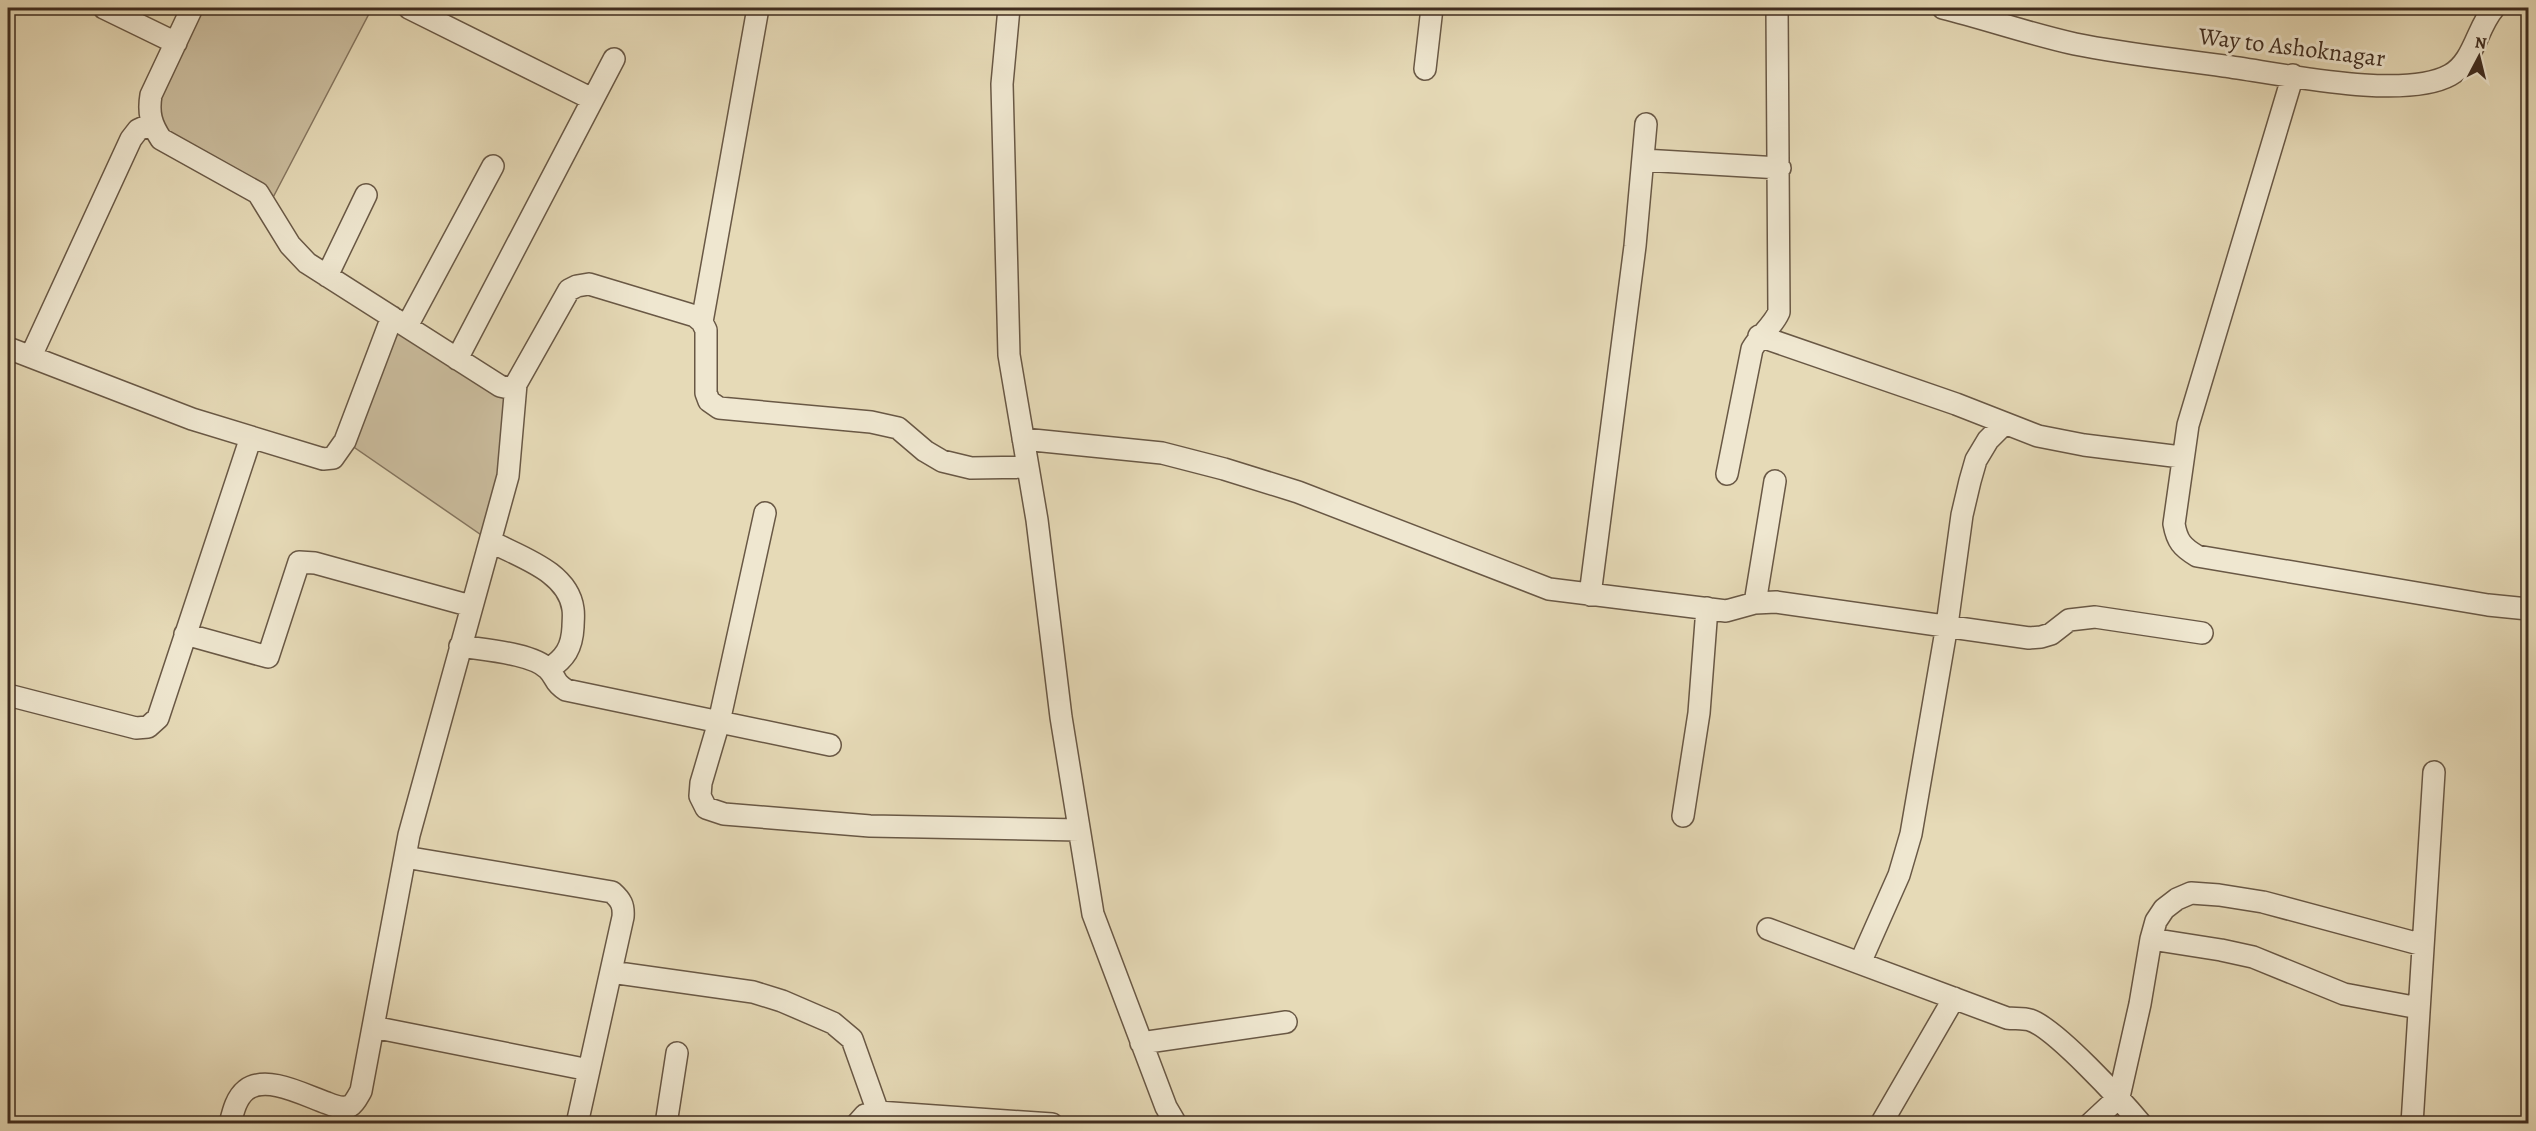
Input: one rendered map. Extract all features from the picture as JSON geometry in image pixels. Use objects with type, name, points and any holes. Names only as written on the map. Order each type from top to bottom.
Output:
[{"type":"street","points":[[104,8],[176,43]]},
{"type":"street","points":[[192,8],[151,95],[149,110],[151,124],[161,139],[258,193],[290,245],[307,263],[500,386],[509,388],[516,384]]},
{"type":"street","points":[[409,8],[592,99]]},
{"type":"street","points":[[702,322],[758,8]]},
{"type":"street","points":[[1009,8],[1002,84],[1007,238],[1006,313],[1009,355],[1037,520],[1062,717],[1093,914],[1166,1107],[1176,1124]]},
{"type":"street","points":[[1425,69],[1432,8]]},
{"type":"street","points":[[1726,474],[1752,349],[1759,336],[1776,319],[1779,312],[1780,168],[1777,8]]},
{"type":"street","name":"Way to Ashoknagar","points":[[1943,8],[2075,44],[2378,85],[2412,85],[2438,81],[2452,74],[2461,67],[2494,8]]},
{"type":"street","points":[[457,358],[614,59]]},
{"type":"street","points":[[2293,75],[2188,425],[2181,457],[2174,524],[2176,538],[2184,548],[2197,556],[2488,605],[2529,609]]},
{"type":"street","points":[[31,356],[131,139],[138,130],[151,124]]},
{"type":"street","points":[[1590,595],[1635,246],[1646,124]]},
{"type":"street","points":[[1643,160],[1780,168]]},
{"type":"street","points":[[8,348],[192,419],[323,459],[333,458],[345,441],[400,322],[493,166]]},
{"type":"street","points":[[327,276],[366,195]]},
{"type":"street","points":[[230,1124],[236,1104],[245,1090],[257,1084],[274,1085],[336,1106],[348,1107],[355,1102],[361,1091],[405,857],[419,795],[508,476],[516,384],[569,290],[589,284],[695,316],[706,330],[706,393],[709,401],[718,408],[872,422],[898,429],[925,451],[942,461],[971,468],[1028,467]]},
{"type":"street","points":[[1759,336],[1956,404],[2038,436],[2084,445],[2181,457]]},
{"type":"street","points":[[1860,963],[1899,875],[1911,834],[1947,626],[1962,515],[1970,481],[1976,460],[1988,440],[2004,424]]},
{"type":"street","points":[[8,695],[136,728],[148,727],[158,718],[251,437]]},
{"type":"street","points":[[1023,439],[1162,453],[1224,469],[1298,492],[1549,589],[1726,611],[1755,603],[1776,602],[2042,638],[2069,620],[2095,617],[2202,633]]},
{"type":"street","points":[[1755,603],[1774,481]]},
{"type":"street","points":[[765,513],[719,722],[700,796],[706,808],[724,814],[870,826],[1079,830]]},
{"type":"street","points":[[490,541],[552,574],[566,588],[573,608],[572,642],[563,659],[549,669]]},
{"type":"street","points":[[185,634],[268,657],[299,562],[315,563],[471,606]]},
{"type":"street","points":[[1683,816],[1699,713],[1707,608]]},
{"type":"street","points":[[460,646],[527,658],[549,669],[556,684],[566,690],[830,745]]},
{"type":"street","points":[[2412,1124],[2434,772]]},
{"type":"street","points":[[405,857],[612,892],[624,905],[577,1124]]},
{"type":"street","points":[[2090,1124],[2119,1096],[2156,921],[2164,909],[2177,899],[2191,893],[2263,902],[2423,945]]},
{"type":"street","points":[[1768,929],[2007,1018],[2029,1020],[2039,1025],[2119,1096],[2141,1124]]},
{"type":"street","points":[[2151,939],[2253,957],[2344,994],[2419,1008]]},
{"type":"street","points":[[611,972],[753,992],[783,1001],[832,1023],[852,1039],[878,1112]]},
{"type":"street","points":[[1881,1124],[1954,998]]},
{"type":"street","points":[[1141,1043],[1286,1023]]},
{"type":"street","points":[[373,1027],[589,1070]]},
{"type":"street","points":[[666,1124],[677,1053]]},
{"type":"street","points":[[857,1124],[865,1115],[878,1112],[1052,1124]]},
{"type":"shaded area","points":[[192,8],[372,8],[268,207],[151,124]]},
{"type":"shaded area","points":[[392,317],[516,384],[490,541],[345,441]]}]
